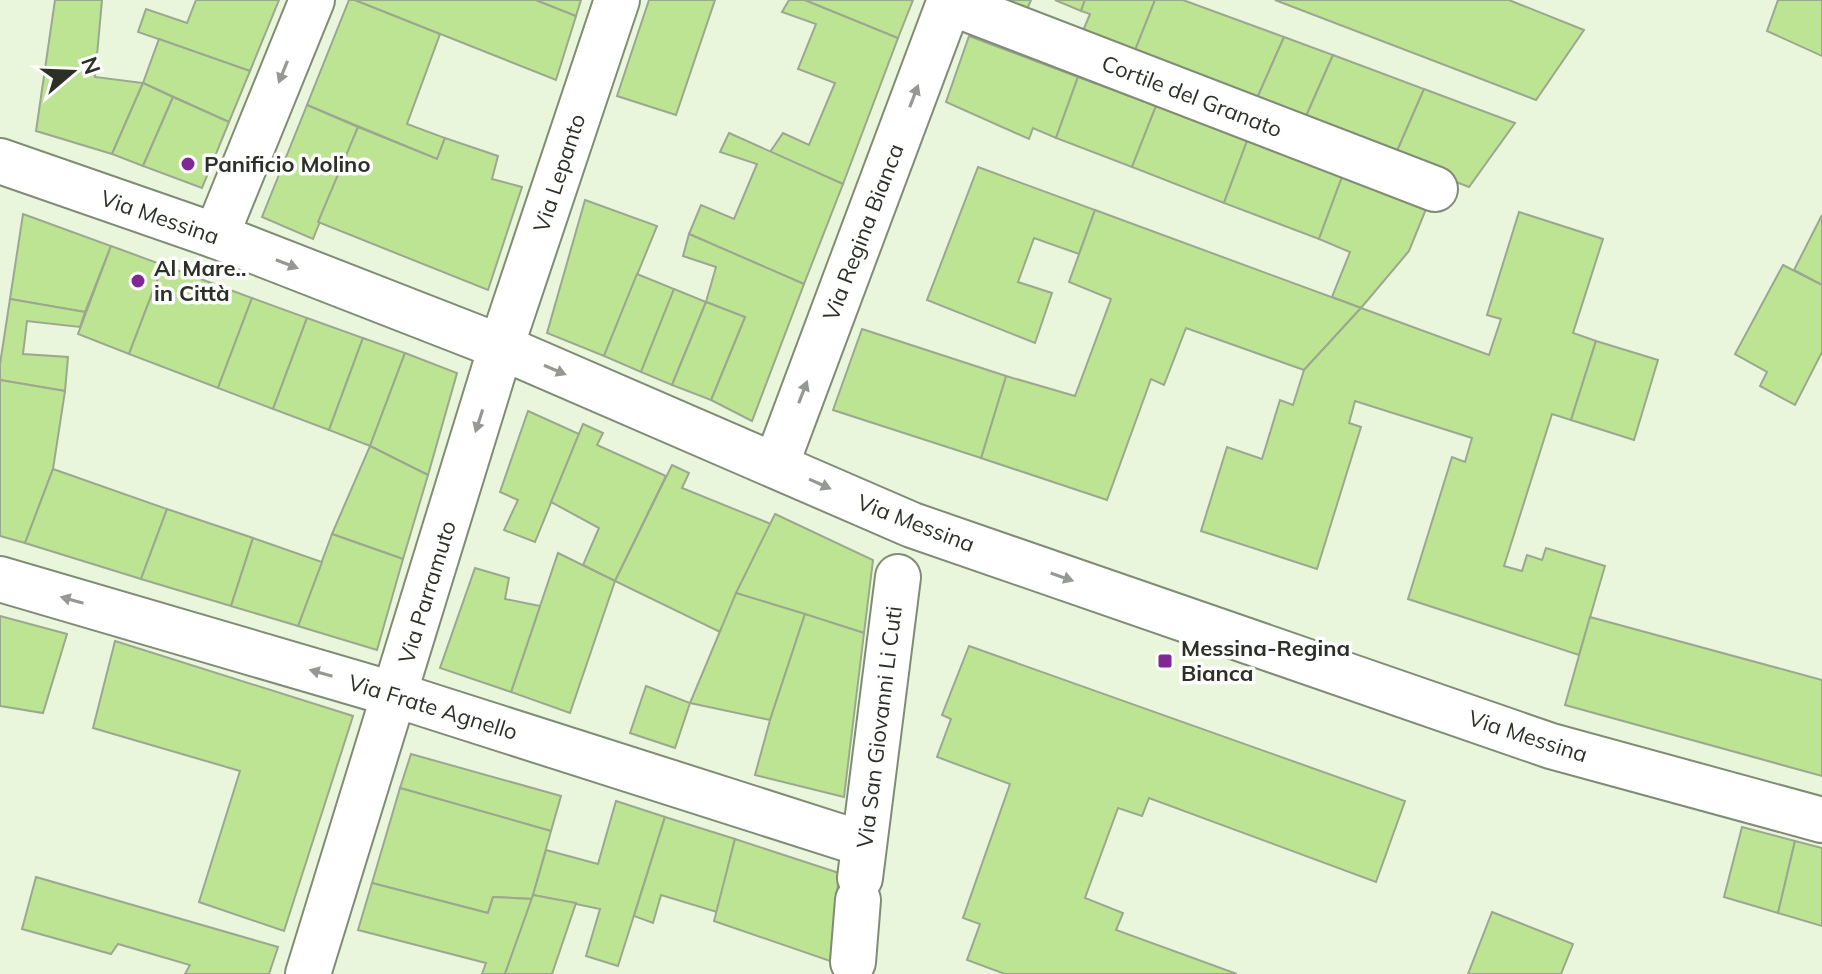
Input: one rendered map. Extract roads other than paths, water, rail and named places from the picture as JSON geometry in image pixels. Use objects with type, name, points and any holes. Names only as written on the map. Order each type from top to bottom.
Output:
[{"type":"street","points":[[216,236],[312,0]]},
{"type":"street","name":"Via Lepanto","points":[[501,347],[617,0]]},
{"type":"street","name":"Cortile del Granato","points":[[950,1],[1435,189]]},
{"type":"street","name":"Via Regina Bianca","points":[[776,465],[950,1]]},
{"type":"street","name":"Via Messina","points":[[15,166],[216,236],[501,347],[912,525],[1551,746],[1822,820]]},
{"type":"street","name":"Via Parramuto","points":[[308,974],[501,347]]},
{"type":"street","name":"Via San Giovanni Li Cuti","points":[[853,962],[860,874],[898,577]]},
{"type":"street","name":"Via Frate Agnello","points":[[0,579],[396,695],[860,874]]},
{"type":"place","name":"Panificio Molino","points":[[188,164]]},
{"type":"place","name":"Al Mare.. in Città","points":[[138,281]]},
{"type":"place","name":"Messina-Regina Bianca","points":[[1165,661]]}]
